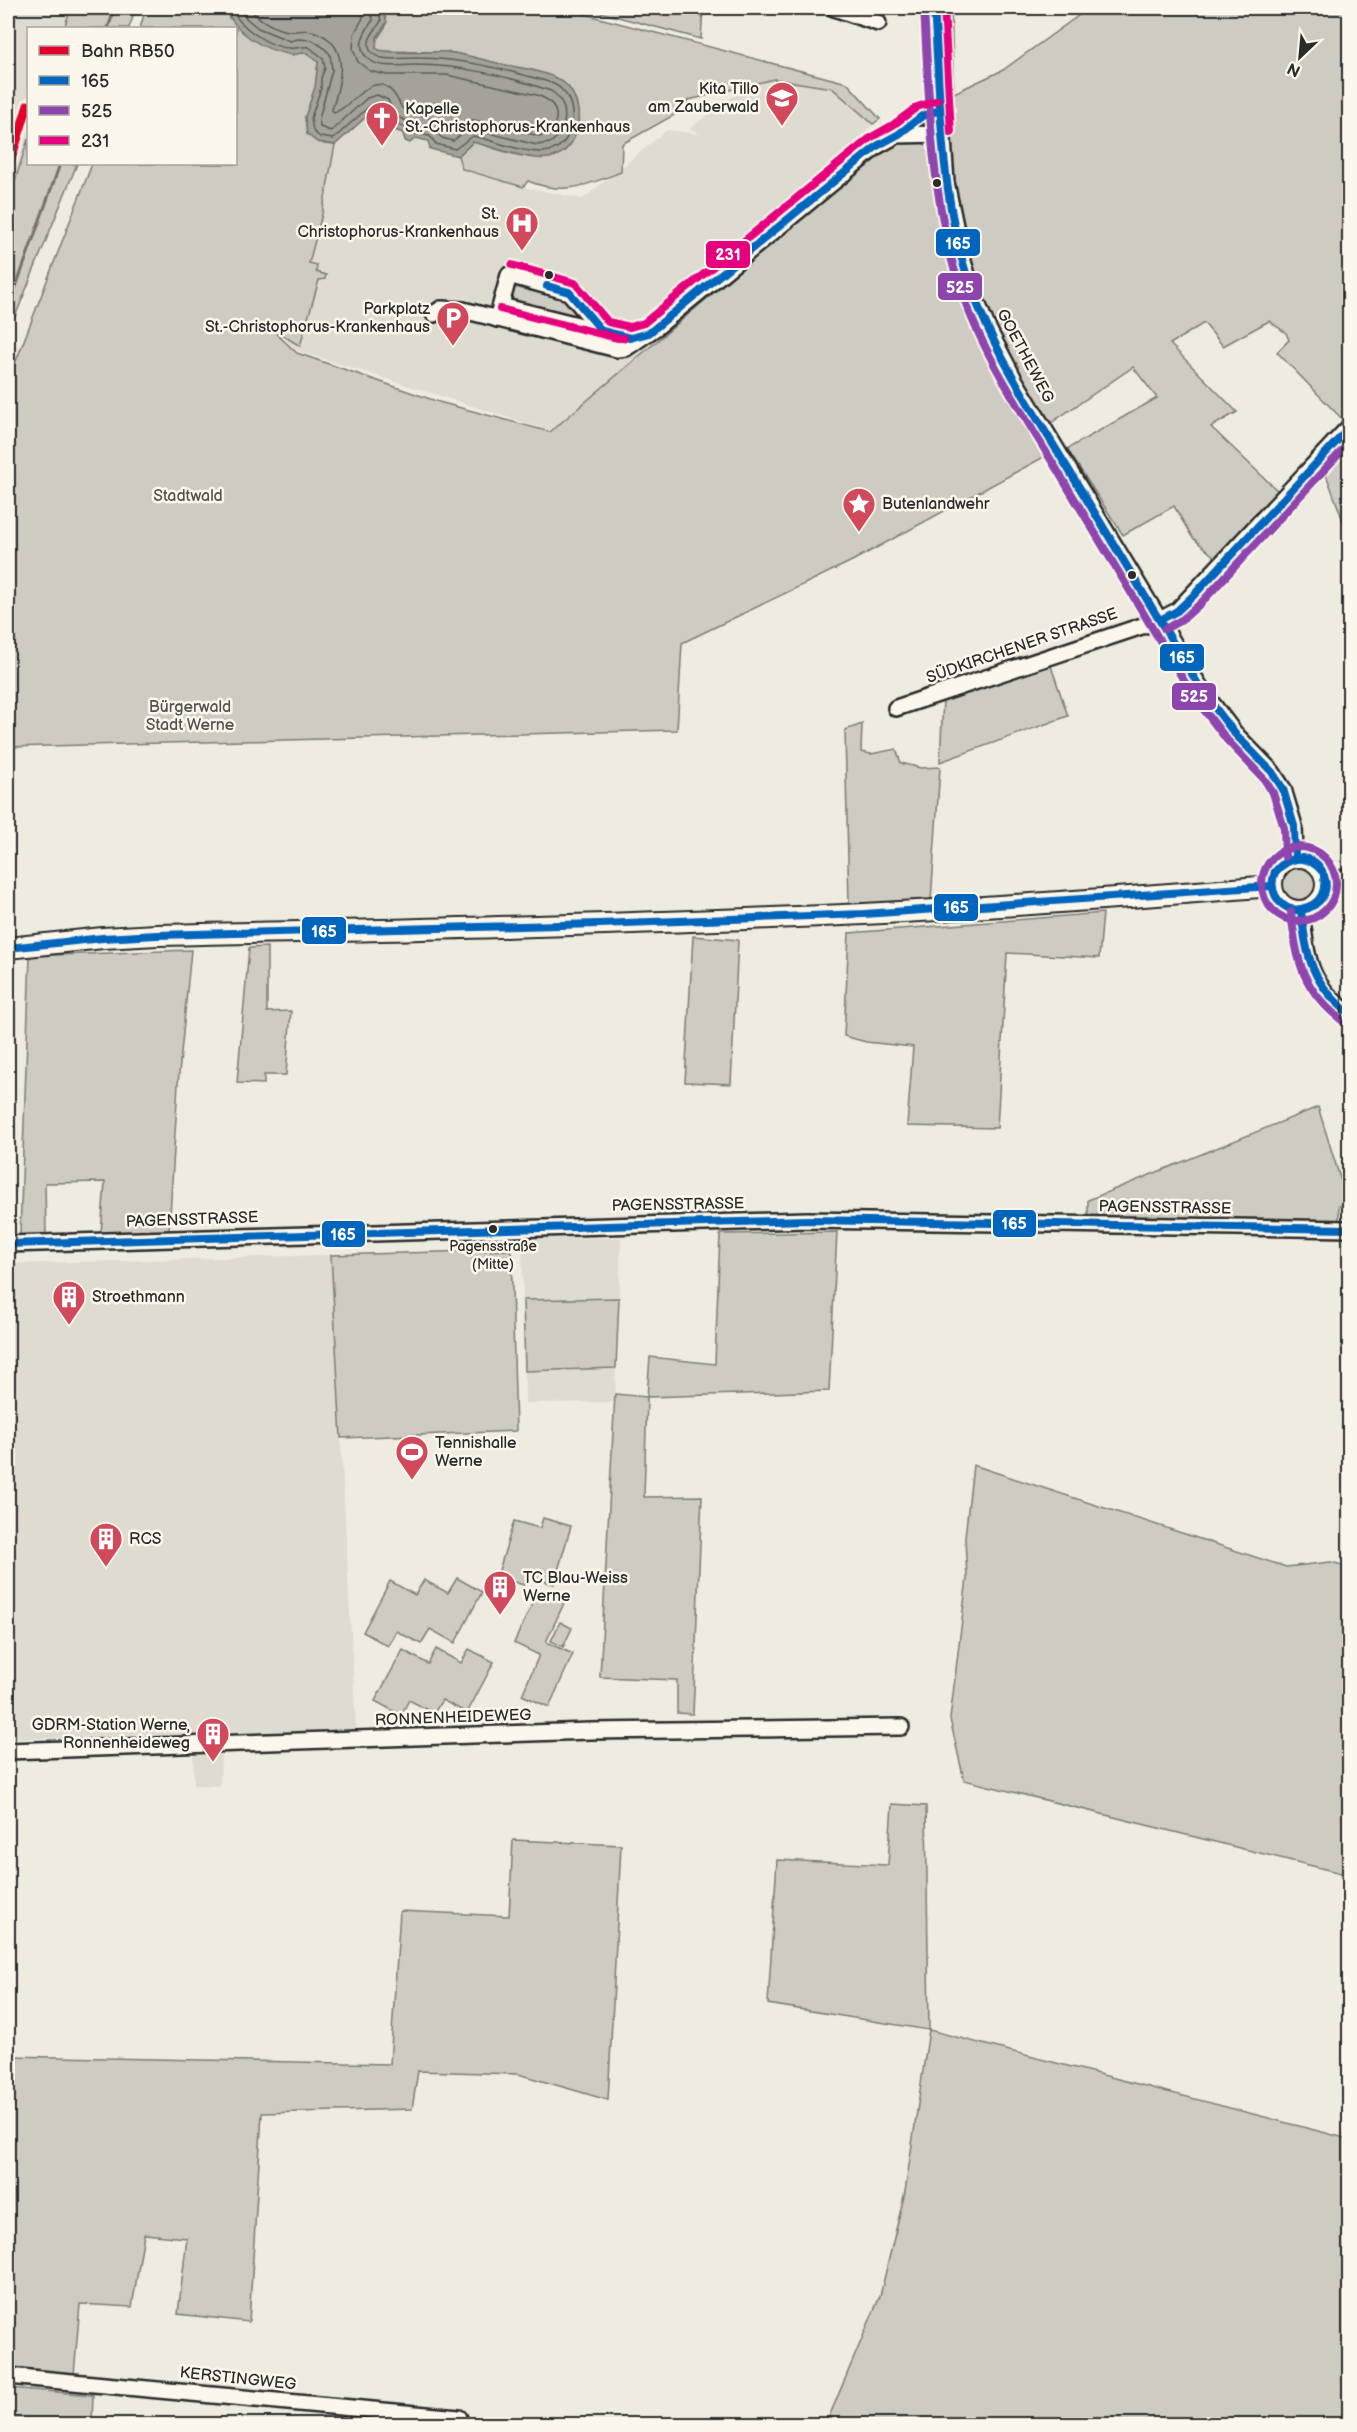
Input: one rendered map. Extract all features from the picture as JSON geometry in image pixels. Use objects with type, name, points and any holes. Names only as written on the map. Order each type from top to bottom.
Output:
[{"type":"main road","points":[[1295,857],[1312,860],[1319,866],[1326,882],[1322,898],[1316,905],[1301,911],[1284,906],[1277,900],[1272,886],[1274,874],[1279,866],[1295,857]]},
{"type":"main road","points":[[1326,882],[1350,880]]},
{"type":"main road","points":[[8,948],[103,938],[633,924],[865,914],[1104,900],[1272,886]]},
{"type":"street","points":[[834,8],[878,23]]},
{"type":"street","name":"GOETHEWEG","points":[[934,8],[946,182],[961,255],[987,327],[1016,381],[1160,620]]},
{"type":"street","points":[[499,312],[617,349],[626,348],[649,333],[877,146],[897,135],[915,118],[930,111],[940,110]]},
{"type":"street","points":[[897,135],[941,134]]},
{"type":"street","points":[[499,312],[509,275],[569,292],[603,331]]},
{"type":"street","points":[[434,314],[441,309],[452,308],[499,312],[630,338],[649,333]]},
{"type":"street","name":"SÜDKIRCHENER STRASSE","points":[[896,708],[1160,620],[1177,611],[1350,426]]},
{"type":"street","points":[[1160,620],[1201,689],[1235,734],[1272,772],[1283,789],[1294,826],[1295,857]]},
{"type":"street","points":[[1301,911],[1308,959],[1313,976],[1327,996],[1350,1014]]},
{"type":"street","name":"PAGENSSTRASSE","points":[[8,1244],[807,1220],[1350,1229]]},
{"type":"street","name":"RONNENHEIDEWEG","points":[[8,1751],[590,1731],[901,1727]]},
{"type":"street","name":"KERSTINGWEG","points":[[8,2376],[459,2418],[460,2424]]},
{"type":"shaded area","points":[[8,8],[71,8],[64,27],[27,27],[27,142],[8,204],[8,47],[16,25],[8,29]]},
{"type":"shaded area","name":"St. Christophorus-Krankenhaus","points":[[774,79],[832,88],[873,124],[826,171],[832,173],[673,305],[694,311],[551,431],[298,351],[285,340],[335,145],[377,107],[383,126],[429,141],[430,149],[458,156],[462,170],[523,187],[583,199],[667,130],[701,134],[689,129],[748,85]]},
{"type":"shaded area","points":[[530,1237],[621,1238],[619,1298],[523,1300],[522,1243]]},
{"type":"shaded area","points":[[331,1255],[356,1730],[8,1739],[8,1264]]},
{"type":"shaded area","points":[[616,1368],[615,1402],[525,1403],[525,1371]]},
{"type":"shaded area","points":[[221,1750],[220,1786],[194,1785],[193,1751]]},
{"type":"green space","points":[[71,8],[136,8],[129,27],[64,27]]},
{"type":"green space","name":"Stadtwald","points":[[146,8],[225,8],[229,18],[293,55],[307,54],[318,62],[316,87],[305,117],[307,134],[324,144],[335,145],[322,214],[309,263],[317,265],[316,272],[326,275],[325,279],[319,280],[300,346],[268,326],[297,353],[439,402],[550,432],[871,159],[901,141],[916,140],[931,149],[948,141],[942,8],[951,8],[954,93],[1003,70],[1089,8],[1349,8],[1349,416],[1344,421],[1277,352],[1289,340],[1286,333],[1269,321],[1223,346],[1204,323],[1170,344],[1237,412],[1211,427],[1281,494],[1218,560],[1192,537],[1174,506],[1123,535],[1067,449],[1157,398],[1133,367],[1051,423],[1042,458],[852,561],[682,643],[677,730],[8,747],[8,382],[92,165],[237,165],[237,27],[140,27]]},
{"type":"green space","points":[[382,8],[561,8],[847,83],[880,119],[873,124],[832,88],[774,79],[689,100],[674,115],[622,144],[621,172],[575,187],[553,188],[528,181],[523,187],[462,169],[458,156],[473,142],[531,157],[543,157],[565,149],[544,74],[449,52],[379,51],[375,42],[386,26]]},
{"type":"green space","points":[[584,8],[703,8],[701,39]]},
{"type":"green space","points":[[27,142],[27,165],[77,165],[8,334],[8,204]]},
{"type":"green space","points":[[515,287],[569,301],[584,320],[514,303],[510,293]]},
{"type":"green space","points":[[1349,442],[1349,537],[1324,469]]},
{"type":"green space","points":[[1050,663],[1068,716],[940,762],[943,699]]},
{"type":"green space","points":[[862,724],[861,752],[871,754],[896,749],[901,763],[921,768],[940,767],[931,901],[849,904],[845,730]]},
{"type":"green space","points":[[1299,864],[1307,865],[1313,870],[1318,876],[1318,892],[1313,898],[1307,903],[1299,904],[1291,903],[1285,898],[1280,892],[1279,884],[1280,876],[1285,870],[1291,865]]},
{"type":"green space","points":[[1103,913],[1099,958],[1007,953],[997,1128],[907,1126],[913,1047],[866,1042],[844,1036],[849,933]]},
{"type":"green space","points":[[693,936],[738,940],[731,1084],[685,1082]]},
{"type":"green space","points":[[267,947],[267,1012],[291,1011],[286,1075],[264,1075],[264,1084],[237,1083],[249,948]]},
{"type":"green space","points":[[191,950],[178,1084],[169,1231],[101,1233],[105,1182],[45,1183],[46,1235],[20,1235],[30,956]]},
{"type":"green space","points":[[1318,1107],[1349,1207],[1339,1206],[1339,1220],[1088,1218],[1088,1200]]},
{"type":"green space","points":[[837,1232],[829,1391],[647,1397],[650,1357],[715,1364],[720,1234]]},
{"type":"green space","points":[[511,1250],[516,1431],[341,1438],[331,1255]]},
{"type":"green space","points":[[619,1298],[616,1368],[525,1371],[523,1300]]},
{"type":"green space","points":[[615,1394],[647,1397],[644,1497],[702,1496],[693,1714],[677,1713],[677,1680],[600,1677]]},
{"type":"green space","points":[[973,1465],[1286,1567],[1331,1562],[1349,1567],[1349,1875],[964,1780],[950,1719],[967,1578],[965,1537]]},
{"type":"green space","points":[[543,1518],[571,1526],[554,1584],[527,1576],[524,1585],[497,1577],[514,1521],[540,1528]]},
{"type":"green space","points":[[457,1578],[482,1592],[455,1643],[430,1629],[421,1644],[396,1631],[388,1646],[363,1632],[390,1581],[415,1595],[424,1580],[448,1593]]},
{"type":"green space","points":[[538,1591],[564,1603],[546,1642],[573,1654],[549,1707],[522,1695],[539,1655],[514,1643]]},
{"type":"green space","points":[[560,1622],[572,1628],[563,1647],[551,1641]]},
{"type":"green space","points":[[436,1649],[461,1663],[469,1649],[494,1662],[467,1713],[442,1700],[434,1713],[409,1700],[401,1715],[375,1701],[403,1650],[428,1664]]},
{"type":"green space","points":[[892,1804],[926,1806],[929,2030],[768,2004],[777,1860],[888,1865]]},
{"type":"green space","points":[[513,1840],[621,1845],[608,2100],[518,2074],[418,2071],[412,2109],[262,2113],[249,2322],[178,2314],[187,2238],[144,2234],[132,2307],[80,2304],[74,2375],[8,2369],[8,2056],[390,2064],[400,1911],[509,1916]]},
{"type":"green space","points":[[929,2030],[1349,2139],[1349,2424],[826,2424],[880,2296],[905,2192]]},
{"type":"green space","points":[[8,2388],[93,2395],[92,2424],[8,2424]]},
{"type":"water","points":[[225,8],[382,8],[387,22],[377,37],[376,48],[379,50],[454,53],[551,76],[568,86],[574,97],[578,109],[576,134],[570,145],[561,153],[549,158],[521,156],[473,142],[458,156],[430,149],[428,141],[416,138],[410,143],[405,141],[403,133],[382,126],[377,107],[335,145],[317,142],[307,134],[305,117],[315,87],[318,62],[307,53],[278,52],[259,44],[236,25]]},
{"type":"waterway","points":[[108,27],[115,8]]},
{"type":"waterway","points":[[8,309],[60,165]]},
{"type":"rail line","name":"RB50","points":[[8,169],[27,108]]},
{"type":"transit line","name":"165","points":[[934,8],[942,133],[949,195],[961,256],[981,312],[1021,391],[1201,689],[1235,734],[1272,772],[1283,789],[1294,826],[1295,857]]},
{"type":"transit line","name":"231","points":[[944,8],[951,133]]},
{"type":"transit line","name":"525","points":[[924,9],[932,134],[939,196],[951,257],[970,313],[1010,392],[1192,694],[1227,740],[1264,779],[1273,793],[1284,828],[1285,857]]},
{"type":"transit line","name":"231","points":[[512,265],[575,283],[608,322],[630,327],[644,323],[870,138],[893,125],[917,107],[938,100]]},
{"type":"transit line","name":"165","points":[[547,286],[569,292],[602,331],[630,338],[649,333],[877,146],[899,134],[922,116],[940,110]]},
{"type":"transit line","name":"231","points":[[500,309],[624,338]]},
{"type":"transit line","name":"165","points":[[1160,620],[1177,611],[1193,596],[1350,427]]},
{"type":"transit line","name":"525","points":[[1165,629],[1183,619],[1201,603],[1350,442]]},
{"type":"transit line","name":"525","points":[[1292,847],[1306,847],[1320,853],[1330,863],[1336,877],[1336,884],[1336,891],[1330,905],[1320,915],[1306,921],[1292,921],[1278,915],[1268,905],[1262,891],[1262,877],[1268,863],[1278,853],[1292,847]]},
{"type":"transit line","name":"165","points":[[1275,872],[1286,862],[1299,858],[1312,860],[1322,871]]},
{"type":"transit line","name":"165","points":[[1275,872],[1287,863],[1298,859],[1310,861],[1322,871]]},
{"type":"transit line","name":"165","points":[[1275,872],[1273,890],[1283,905],[1294,910]]},
{"type":"transit line","name":"165","points":[[1294,910],[1308,908],[1319,901],[1325,890],[1324,876]]},
{"type":"transit line","name":"165","points":[[1294,910],[1308,907],[1318,900],[1324,890],[1324,876]]},
{"type":"transit line","name":"165","points":[[8,948],[157,935],[599,924],[864,914],[1272,886]]},
{"type":"transit line","name":"165","points":[[1301,911],[1313,969],[1327,991],[1350,1014]]},
{"type":"transit line","name":"525","points":[[1291,912],[1296,946],[1304,974],[1319,998],[1344,1022]]},
{"type":"transit line","name":"165","points":[[8,1244],[807,1220],[1350,1229]]},
{"type":"place","name":"Kita Tillo am Zauberwald","points":[[782,127]]},
{"type":"place","name":"Kapelle St.-Christophorus-Krankenhaus","points":[[382,147]]},
{"type":"place","name":"St. Christophorus-Krankenhaus","points":[[522,252]]},
{"type":"place","name":"Parkplatz St.-Christophorus-Krankenhaus","points":[[453,347]]},
{"type":"place","name":"Butenlandwehr","points":[[859,533]]},
{"type":"place","name":"Pagensstraße (Mitte)","points":[[493,1229]]},
{"type":"place","name":"Stroethmann","points":[[69,1326]]},
{"type":"place","name":"Tennishalle Werne","points":[[412,1481]]},
{"type":"place","name":"RCS","points":[[106,1568]]},
{"type":"place","name":"TC Blau-Weiss Werne","points":[[500,1616]]},
{"type":"place","name":"GDRM-Station Werne, Ronnenheideweg","points":[[213,1763]]},
{"type":"park label","name":"Bürgerwald Stadt Werne","points":[[190,716]]}]
